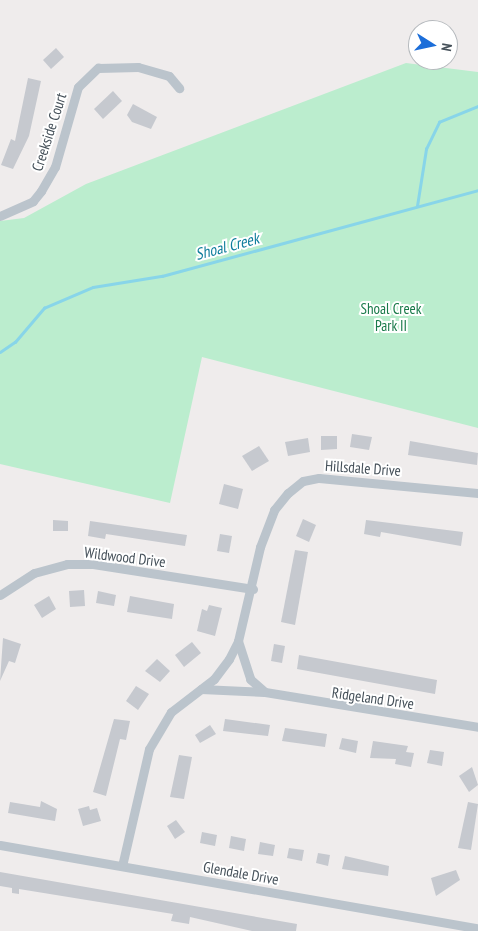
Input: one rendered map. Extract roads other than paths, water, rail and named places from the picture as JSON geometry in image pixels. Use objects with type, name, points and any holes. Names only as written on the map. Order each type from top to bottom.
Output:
[{"type":"street","name":"Creekside Court","points":[[0,216],[33,202],[42,191],[55,167],[78,87],[98,68],[138,66],[170,76],[179,88]]},
{"type":"street","name":"Hillsdale Drive","points":[[238,641],[274,510],[303,481],[358,481],[478,493]]},
{"type":"street","name":"Wildwood Drive","points":[[0,595],[34,573],[67,564],[93,564],[253,589]]},
{"type":"street","points":[[122,866],[149,749],[171,712],[214,679],[238,641]]},
{"type":"street","points":[[238,641],[250,679],[265,692]]},
{"type":"street","name":"Ridgeland Drive","points":[[200,689],[265,692],[478,727]]},
{"type":"street","name":"Glendale Drive","points":[[0,844],[478,928]]},
{"type":"waterway","points":[[417,206],[426,149],[439,122],[478,106]]},
{"type":"waterway","name":"Shoal Creek","points":[[0,352],[15,342],[44,308],[93,287],[162,276],[478,190]]},
{"type":"park label","name":"Shoal Creek Park II","points":[[391,316]]}]
